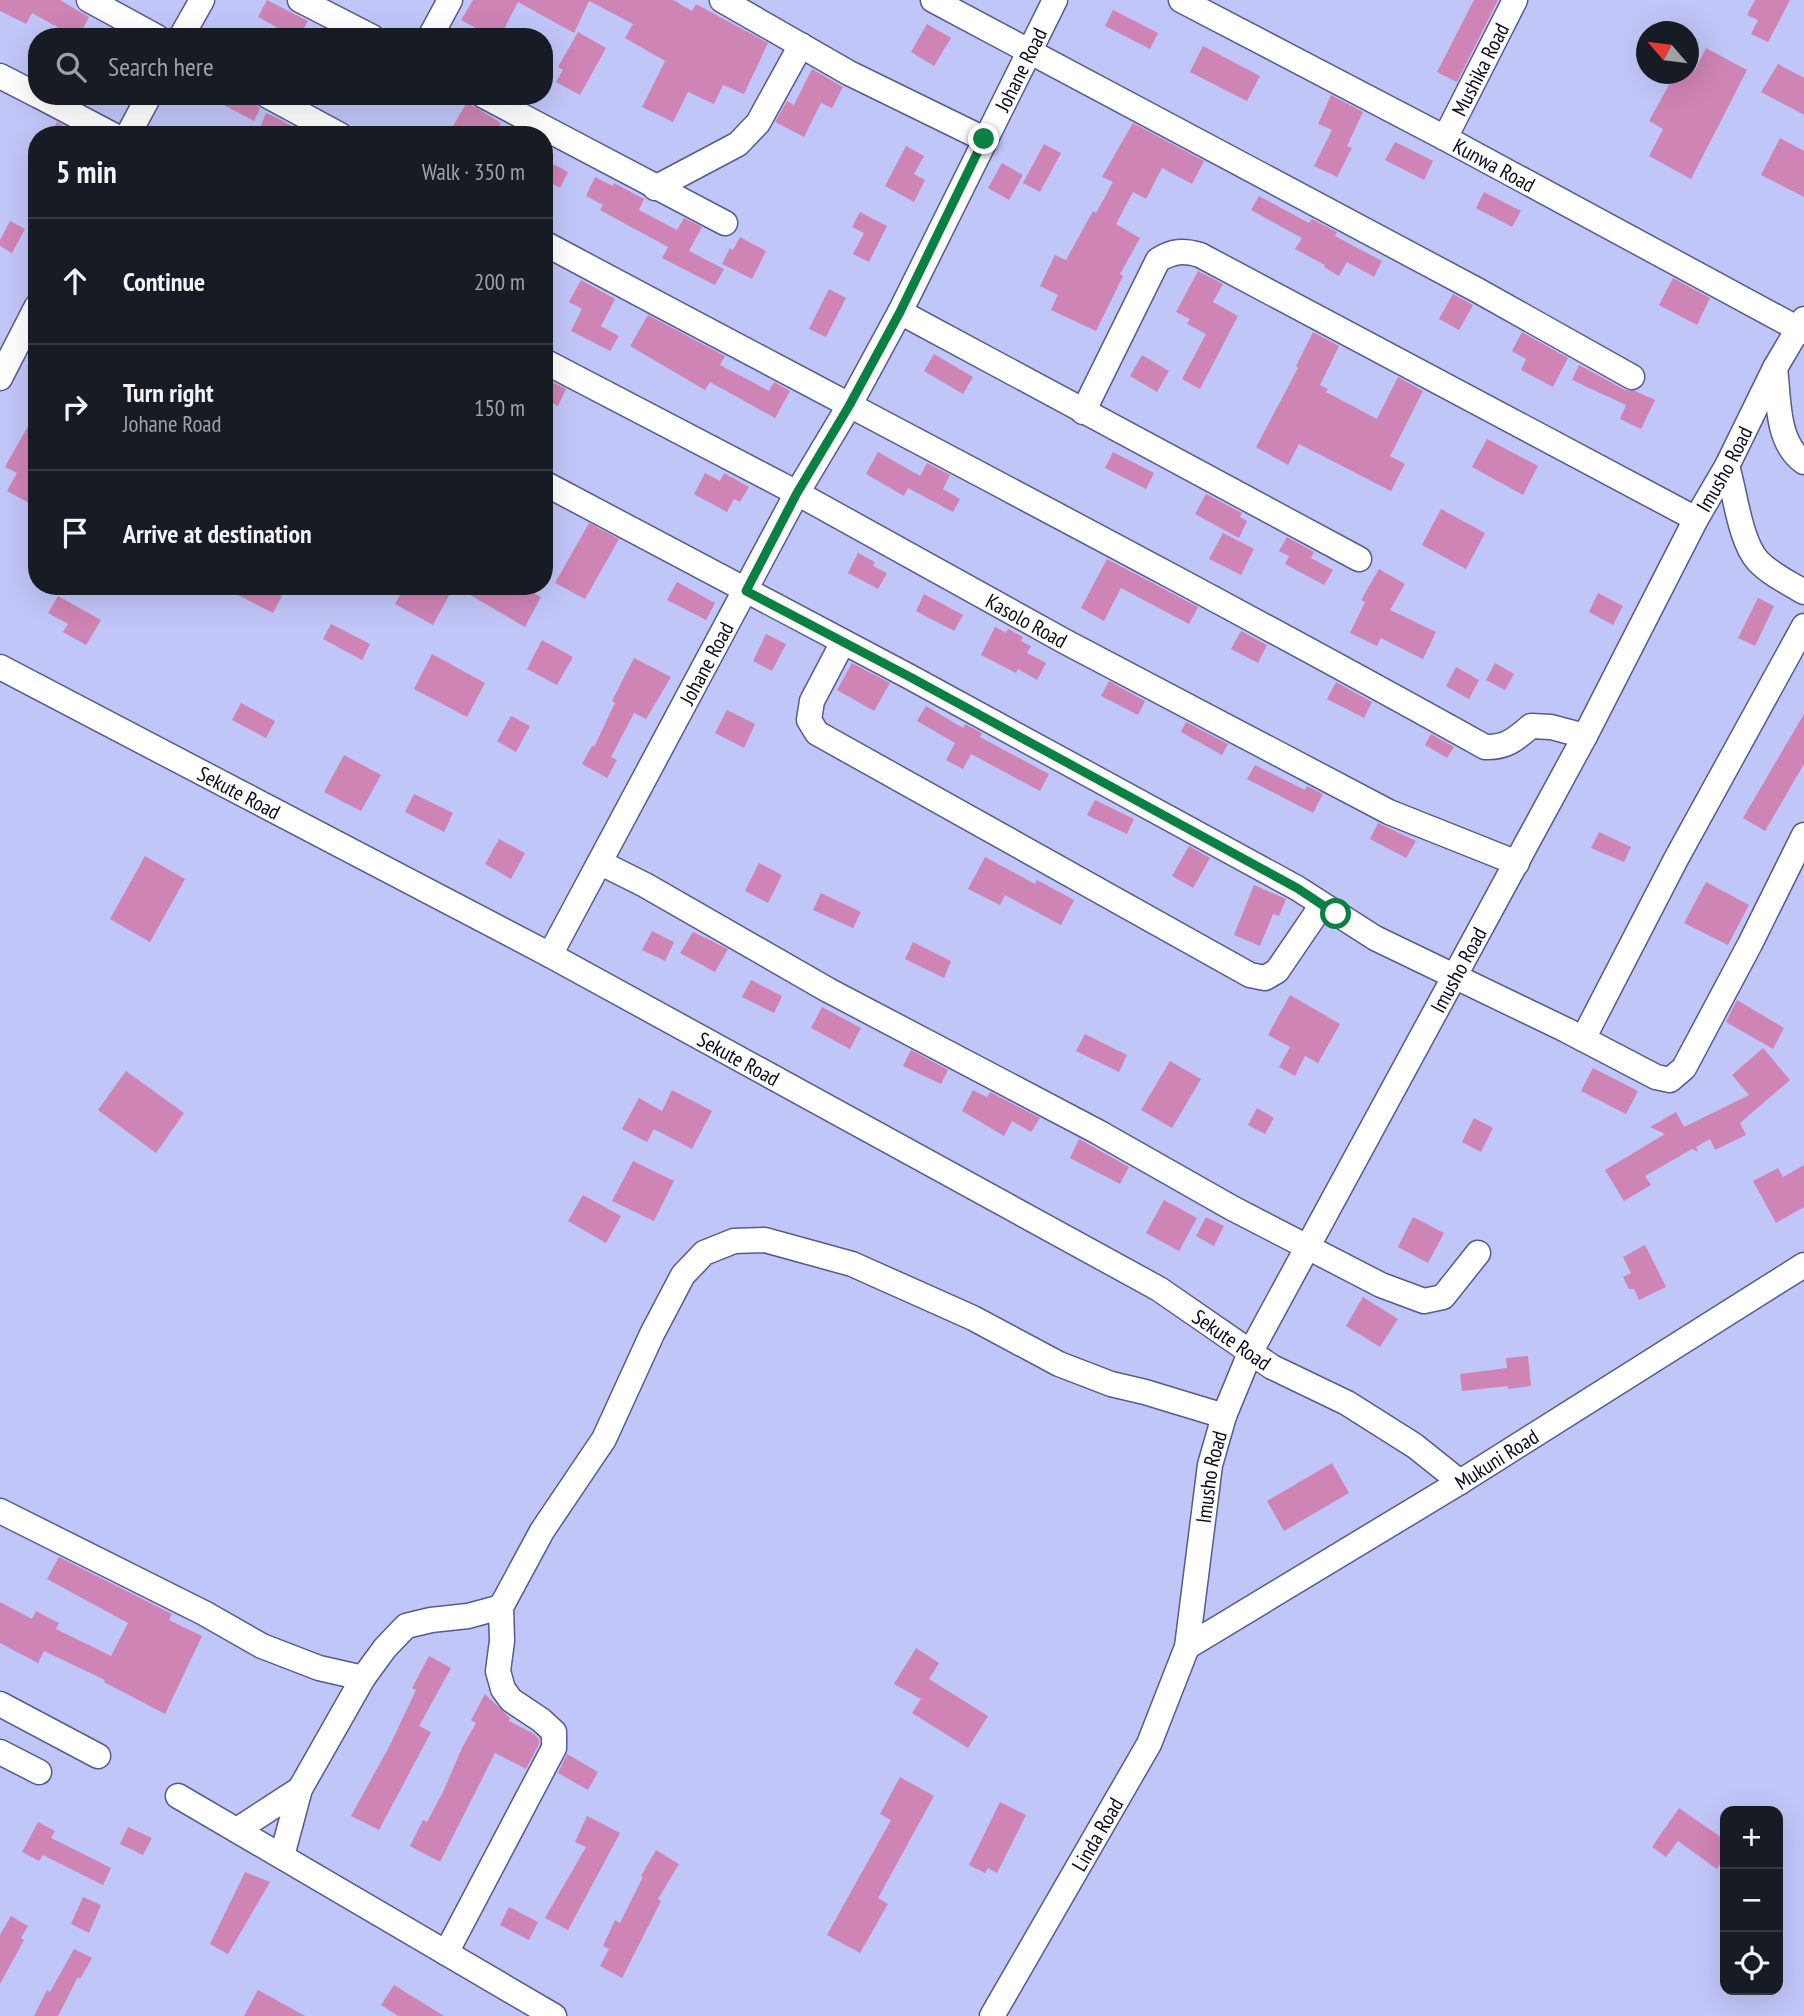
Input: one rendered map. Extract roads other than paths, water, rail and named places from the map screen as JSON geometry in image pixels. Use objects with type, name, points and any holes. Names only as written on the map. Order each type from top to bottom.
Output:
[{"type":"street","points":[[89,0],[140,28]]},
{"type":"street","points":[[186,28],[202,0]]},
{"type":"street","points":[[300,0],[354,28]]},
{"type":"street","points":[[435,28],[450,0]]},
{"type":"street","points":[[722,0],[849,73],[984,139]]},
{"type":"street","points":[[933,0],[1477,290],[1632,377]]},
{"type":"street","name":"Johane Road","points":[[550,955],[797,493],[849,406],[900,312],[1055,0]]},
{"type":"street","name":"Kunwa Road","points":[[1181,0],[1802,327]]},
{"type":"street","name":"Mushika Road","points":[[1445,138],[1515,0]]},
{"type":"street","points":[[655,188],[738,144],[758,123],[800,45]]},
{"type":"street","points":[[0,76],[28,91]]},
{"type":"street","points":[[55,105],[96,126]]},
{"type":"street","points":[[133,126],[144,105]]},
{"type":"street","points":[[285,105],[323,126]]},
{"type":"street","points":[[501,105],[540,126]]},
{"type":"street","points":[[553,133],[725,223]]},
{"type":"street","points":[[553,248],[1124,549],[1485,747],[1499,748],[1512,742],[1531,726],[1551,727],[1586,736]]},
{"type":"street","points":[[1083,412],[1158,260],[1171,253],[1186,251],[1696,519]]},
{"type":"street","points":[[900,312],[1359,559]]},
{"type":"street","name":"Imusho Road","points":[[1187,1647],[1210,1465],[1224,1416],[1250,1353],[1306,1245],[1586,736],[1775,368],[1802,327]]},
{"type":"street","points":[[0,378],[28,344]]},
{"type":"street","name":"Kasolo Road","points":[[553,366],[797,493],[1064,641],[1389,812],[1517,863]]},
{"type":"street","points":[[1775,368],[1784,437],[1793,455],[1804,462]]},
{"type":"street","points":[[1727,466],[1744,538],[1757,561],[1804,592]]},
{"type":"street","points":[[553,489],[1297,888],[1375,938],[1656,1077],[1670,1080],[1684,1068],[1804,835]]},
{"type":"street","points":[[1583,1039],[1676,859],[1804,626]]},
{"type":"street","points":[[843,642],[812,701],[809,720],[817,733],[1250,975],[1265,978],[1277,971],[1322,905]]},
{"type":"street","name":"Sekute Road","points":[[0,667],[550,955],[1159,1289],[1272,1367],[1347,1403],[1415,1446],[1461,1482]]},
{"type":"street","points":[[600,863],[656,891],[828,990],[1110,1139],[1232,1208],[1381,1285],[1424,1301],[1443,1297],[1478,1253]]},
{"type":"street","points":[[446,1953],[554,1748],[554,1732],[511,1700],[503,1689],[498,1671],[502,1641],[501,1607],[542,1531],[604,1438],[629,1389],[652,1334],[683,1275],[704,1253],[734,1241],[765,1240],[852,1264],[973,1318],[1059,1364],[1111,1384],[1224,1416]]},
{"type":"street","name":"Mukuni Road","points":[[1187,1647],[1461,1482],[1804,1265]]},
{"type":"street","points":[[0,1511],[262,1646],[319,1668],[363,1678]]},
{"type":"street","points":[[282,1856],[300,1789],[363,1678],[385,1648],[406,1626],[431,1619],[468,1616],[501,1607]]},
{"type":"street","name":"Linda Road","points":[[992,2016],[1149,1744],[1187,1647]]},
{"type":"street","points":[[0,1704],[98,1756]]},
{"type":"street","points":[[0,1752],[39,1772]]},
{"type":"street","points":[[237,1830],[300,1789]]},
{"type":"street","points":[[178,1796],[554,2016]]}]
